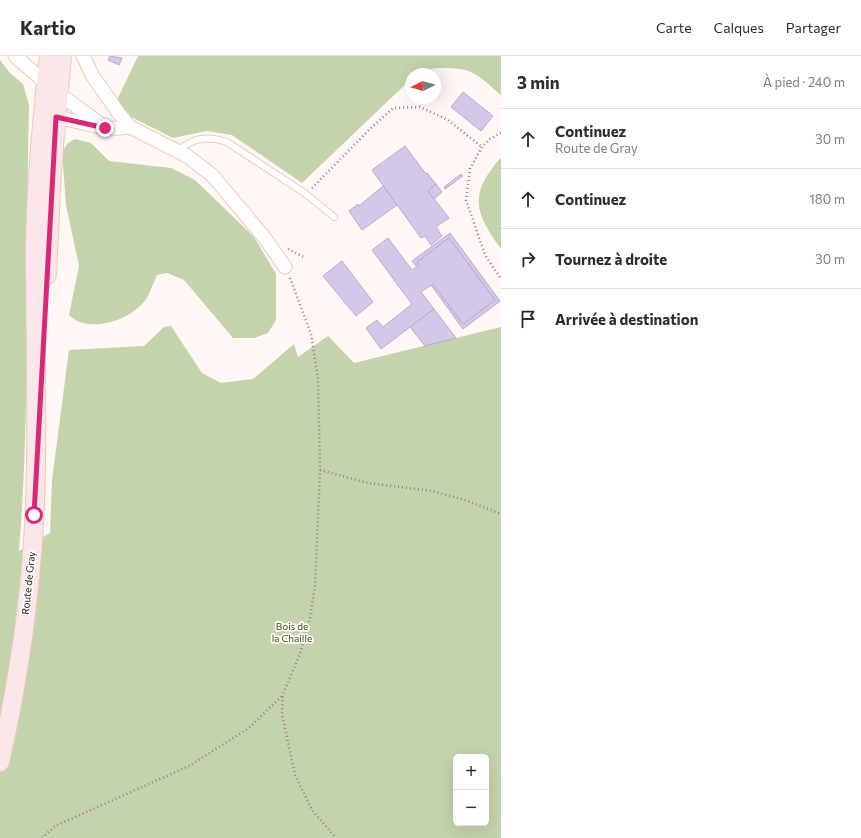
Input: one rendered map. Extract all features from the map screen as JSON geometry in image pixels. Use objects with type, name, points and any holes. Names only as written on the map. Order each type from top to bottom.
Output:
[{"type":"main road","points":[[36,466],[41,402],[56,117],[47,85],[49,56]]},
{"type":"main road","points":[[47,85],[62,56]]},
{"type":"main road","name":"Route de Gray","points":[[0,762],[8,726],[20,653],[29,582],[36,466],[35,243],[40,144],[47,85]]},
{"type":"street","points":[[15,56],[47,85],[105,128]]},
{"type":"street","points":[[28,56],[29,66],[47,85]]},
{"type":"street","points":[[47,85],[56,56]]},
{"type":"street","points":[[83,56],[92,75],[130,127],[187,156],[212,175],[264,237],[285,267]]},
{"type":"street","points":[[56,117],[105,128],[120,130],[130,127]]},
{"type":"lane","points":[[177,151],[198,139],[213,138],[227,142],[306,194],[334,217]]},
{"type":"path","points":[[306,194],[370,129],[394,108],[420,107],[448,120],[482,147]]},
{"type":"path","points":[[501,133],[490,139],[482,147],[470,169],[466,200],[485,255],[501,279]]},
{"type":"path","points":[[285,267],[295,288],[311,334],[318,380],[320,470],[315,586],[310,618],[300,654],[283,694],[282,714],[295,775],[312,810],[336,838]]},
{"type":"path","points":[[320,470],[368,483],[432,492],[468,501],[501,514]]},
{"type":"path","points":[[42,838],[55,826],[189,766],[249,728],[283,694]]},
{"type":"green space","points":[[138,56],[501,56],[501,95],[479,77],[466,70],[451,68],[405,68],[405,85],[302,183],[232,135],[207,131],[173,138],[131,117],[117,100]]},
{"type":"green space","name":"Bois de la Chaille","points":[[0,60],[10,73],[23,84],[29,105],[25,440],[19,551],[50,533],[52,480],[69,350],[144,346],[164,327],[171,326],[202,373],[221,383],[253,379],[294,344],[298,357],[328,336],[354,363],[501,327],[501,838],[0,838]]},
{"type":"green space","points":[[75,139],[91,143],[109,161],[171,168],[195,180],[254,237],[276,274],[276,320],[268,333],[254,338],[233,338],[184,280],[167,273],[157,275],[143,303],[130,314],[122,318],[105,323],[88,324],[77,321],[69,315],[79,266],[66,205],[62,152],[68,143]]},
{"type":"green space","points":[[501,158],[501,249],[480,212],[479,193],[493,167]]},
{"type":"building","points":[[110,56],[122,58],[119,65],[108,60]]},
{"type":"building","points":[[463,92],[493,116],[481,131],[451,107]]},
{"type":"building","points":[[405,146],[426,174],[427,173],[436,184],[428,191],[449,218],[436,227],[442,236],[431,245],[425,236],[421,238],[372,170]]},
{"type":"building","points":[[461,174],[463,176],[445,189],[444,187]]},
{"type":"building","points":[[436,184],[442,192],[434,199],[428,191]]},
{"type":"building","points":[[383,186],[397,205],[362,230],[349,211],[358,204],[359,206]]},
{"type":"building","points":[[450,233],[500,301],[463,329],[431,285],[433,284],[463,324],[495,300],[449,238],[417,262],[419,265],[416,266],[412,261]]},
{"type":"building","points":[[388,238],[412,270],[419,265],[417,262],[449,238],[495,300],[463,324],[433,284],[421,292],[434,309],[381,349],[366,328],[377,320],[383,327],[412,304],[372,250]]},
{"type":"building","points":[[342,261],[373,302],[356,316],[323,276]]},
{"type":"building","points":[[434,309],[456,338],[425,346],[410,327]]},
{"type":"route","points":[[34,515],[56,117],[105,128]]}]
